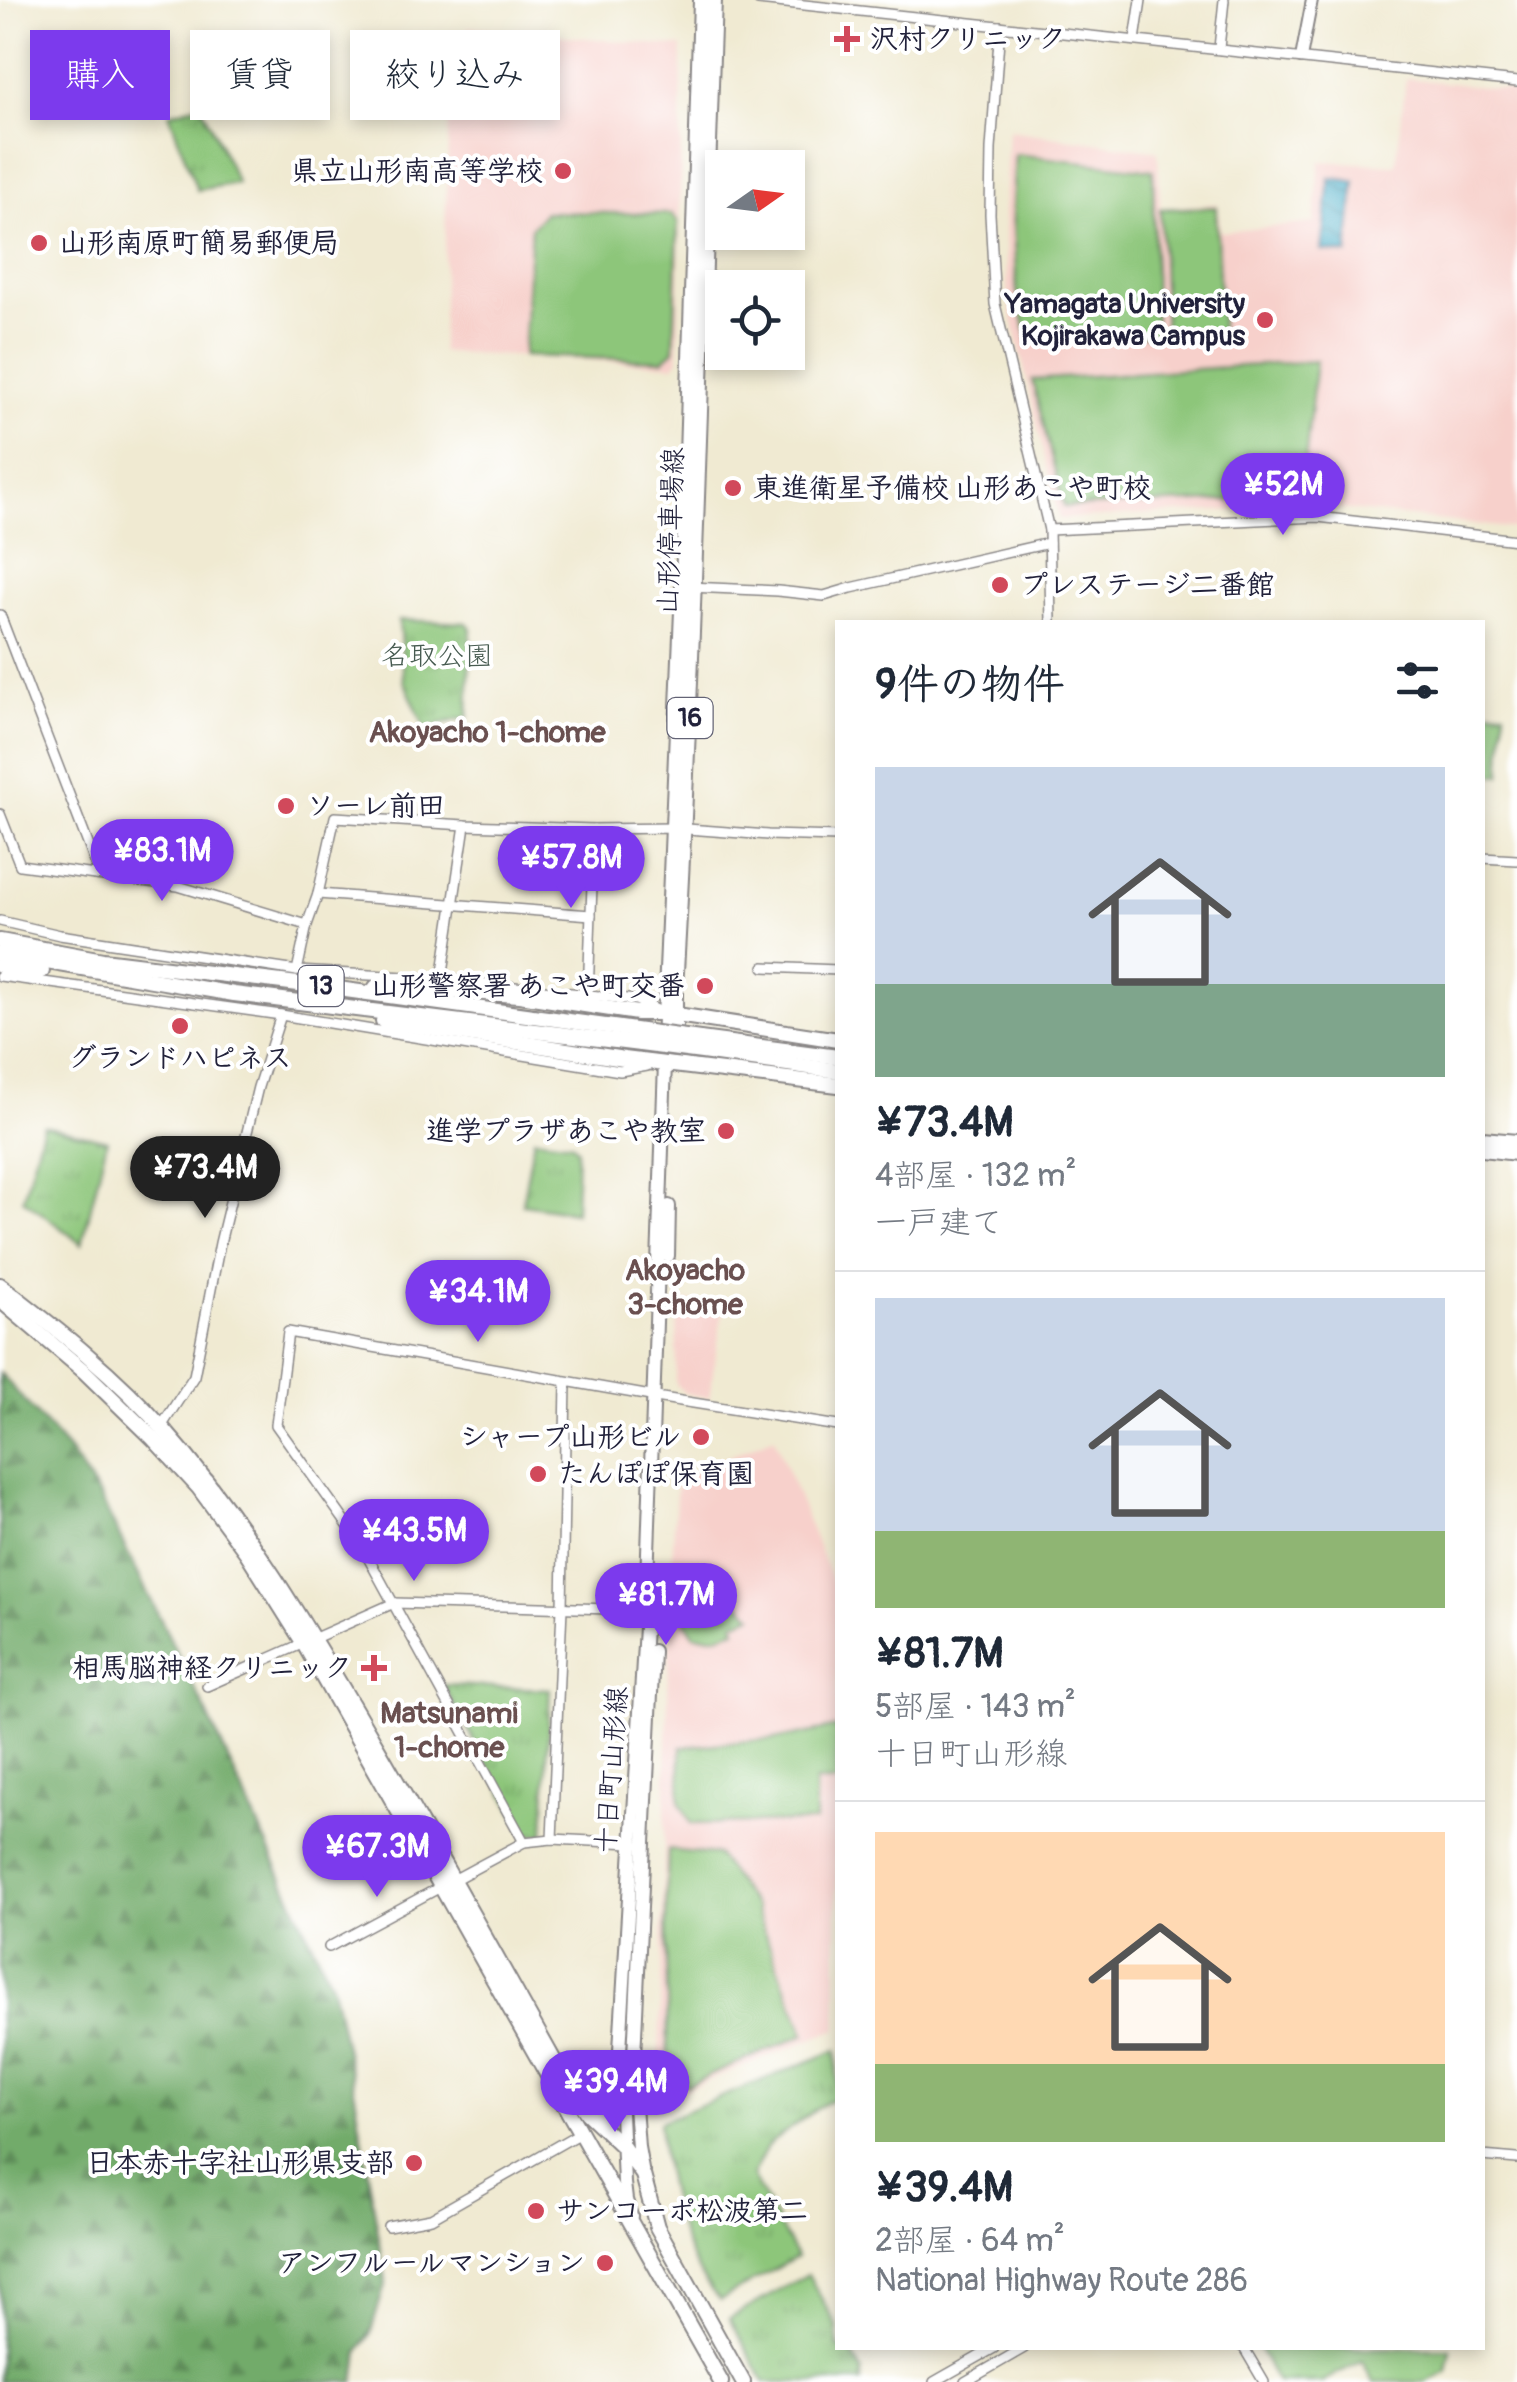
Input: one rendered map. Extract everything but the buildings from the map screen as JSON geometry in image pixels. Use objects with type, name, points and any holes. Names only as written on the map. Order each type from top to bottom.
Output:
[{"type":"main road","name":"山形停車場線","points":[[689,588],[701,0]]},
{"type":"main road","name":"山形停車場線","points":[[669,1063],[714,0]]},
{"type":"main road","points":[[0,932],[105,967]]},
{"type":"main road","name":"13","points":[[0,940],[234,994],[641,1038],[835,1070]]},
{"type":"main road","name":"13","points":[[0,954],[330,988],[641,1038]]},
{"type":"main road","points":[[0,965],[38,970],[105,967]]},
{"type":"main road","points":[[330,988],[399,986],[519,995],[835,1040]]},
{"type":"main road","points":[[323,1004],[385,1022],[624,1059],[835,1085]]},
{"type":"main road","name":"13","points":[[701,1046],[835,1057]]},
{"type":"main road","name":"十日町山形線","points":[[643,2175],[632,2078],[646,1836],[669,1063]]},
{"type":"main road","points":[[1485,1139],[1517,1142]]},
{"type":"main road","points":[[1485,1149],[1517,1153]]},
{"type":"main road","points":[[0,1284],[98,1362],[157,1432],[308,1640],[568,2086],[643,2175],[657,2227],[743,2382]]},
{"type":"main road","points":[[0,1300],[157,1432]]},
{"type":"main road","name":"十日町山形線","points":[[639,2237],[626,2200],[619,2066],[658,1398]]},
{"type":"main road","points":[[448,1884],[580,2133],[721,2382]]},
{"type":"main road","points":[[588,2113],[600,2118],[608,2116],[622,2099]]},
{"type":"street","points":[[758,0],[1517,82]]},
{"type":"street","points":[[1135,40],[1141,0]]},
{"type":"street","points":[[1219,48],[1224,0]]},
{"type":"street","points":[[1301,58],[1312,0]]},
{"type":"street","points":[[1000,26],[991,149],[994,304],[1049,530],[1052,620]]},
{"type":"street","points":[[1049,530],[1318,517],[1517,540]]},
{"type":"street","points":[[689,588],[824,596],[1049,543]]},
{"type":"street","points":[[0,615],[100,875]]},
{"type":"street","points":[[0,814],[20,865],[178,886],[307,925]]},
{"type":"street","points":[[297,970],[335,818],[465,825],[679,828],[835,837]]},
{"type":"street","points":[[442,979],[465,825]]},
{"type":"street","points":[[588,996],[594,828]]},
{"type":"street","points":[[1485,858],[1517,860]]},
{"type":"street","points":[[318,894],[590,915]]},
{"type":"street","points":[[0,921],[60,934],[297,970],[442,979],[636,1000],[670,1014]]},
{"type":"street","points":[[764,966],[835,970]]},
{"type":"street","points":[[0,976],[280,1015],[620,1071],[669,1063]]},
{"type":"street","points":[[157,1432],[194,1376],[224,1226],[280,1015]]},
{"type":"street","points":[[524,1842],[359,1541],[276,1425],[288,1332],[835,1426]]},
{"type":"street","points":[[552,1839],[566,1382]]},
{"type":"street","points":[[207,1686],[394,1603],[646,1610]]},
{"type":"street","points":[[329,1947],[524,1842],[552,1839],[632,1843]]},
{"type":"street","points":[[388,2226],[432,2218],[580,2133]]},
{"type":"street","points":[[1485,2156],[1517,2159]]},
{"type":"street","points":[[934,2382],[990,2350]]},
{"type":"street","points":[[965,2382],[1021,2350]]},
{"type":"street","points":[[1245,2350],[1264,2382]]},
{"type":"shaded area","name":"県立山形南高等学校","points":[[560,36],[682,47],[678,360],[674,365],[441,352],[449,120],[560,120]]},
{"type":"shaded area","name":"Yamagata University Kojirakawa Campus","points":[[1406,78],[1517,91],[1517,529],[1315,506],[1059,519],[1008,299],[1004,212],[1008,130],[1158,151],[1160,208],[1218,204],[1220,232],[1314,223],[1320,161],[1396,165]]},
{"type":"shaded area","points":[[678,1302],[724,1303],[709,1398],[684,1393],[676,1384]]},
{"type":"shaded area","points":[[774,1437],[835,1588],[835,2030],[680,2092],[659,2060],[677,1479]]},
{"type":"green space","points":[[190,107],[190,120],[208,120],[237,183],[197,190],[170,113]]},
{"type":"green space","points":[[1015,154],[1153,170],[1155,335],[1028,341],[1017,291],[1012,208]]},
{"type":"green space","points":[[1216,207],[1221,334],[1165,336],[1160,209]]},
{"type":"green space","points":[[545,212],[672,214],[678,222],[674,350],[663,360],[523,356],[531,228]]},
{"type":"green space","points":[[1316,361],[1301,498],[1064,507],[1032,380]]},
{"type":"green space","name":"名取公園","points":[[399,620],[467,623],[471,628],[468,717],[425,728],[404,681]]},
{"type":"green space","points":[[1485,710],[1505,711],[1501,775],[1485,774]]},
{"type":"green space","points":[[43,1125],[107,1140],[82,1244],[23,1199]]},
{"type":"green space","points":[[534,1138],[572,1143],[577,1150],[575,1212],[522,1204]]},
{"type":"green space","points":[[0,1373],[69,1451],[101,1499],[203,1705],[332,1986],[355,2094],[386,2281],[371,2332],[359,2352],[355,2382],[0,2382]]},
{"type":"green space","points":[[726,1574],[738,1601],[753,1615],[734,1622],[736,1629],[715,1636],[694,1635],[680,1611],[681,1591]]},
{"type":"green space","points":[[443,1685],[550,1689],[544,1834],[527,1835]]},
{"type":"green space","points":[[835,1727],[835,1782],[815,1782],[815,1822],[691,1824],[680,1802],[681,1747],[784,1738]]},
{"type":"green space","points":[[668,1850],[717,1855],[754,1906],[805,2034],[686,2086],[668,2064]]},
{"type":"green space","points":[[835,2051],[835,2098],[768,2145],[752,2176],[797,2257],[720,2300],[706,2283],[684,2241],[670,2192],[659,2122]]},
{"type":"green space","points":[[808,2274],[835,2323],[835,2350],[850,2350],[862,2371],[862,2382],[765,2382],[729,2319]]},
{"type":"green space","points":[[1259,2350],[1451,2350],[1447,2371],[1427,2382],[1373,2382],[1362,2361],[1321,2382],[1277,2382]]},
{"type":"water","points":[[1330,178],[1355,181],[1348,254],[1322,251]]},
{"type":"place","name":"沢村クリニック","points":[[847,39]]},
{"type":"place","name":"県立山形南高等学校","points":[[563,171]]},
{"type":"place","name":"山形南原町簡易郵便局","points":[[39,243]]},
{"type":"place","name":"Yamagata University Kojirakawa Campus","points":[[1265,320]]},
{"type":"place","name":"東進衛星予備校 山形あこや町校","points":[[733,488]]},
{"type":"place","name":"プレステージ二番館","points":[[1000,585]]},
{"type":"place","name":"ソーレ前田","points":[[286,806]]},
{"type":"place","name":"山形警察署 あこや町交番","points":[[705,986]]},
{"type":"place","name":"グランドハピネス","points":[[180,1026]]},
{"type":"place","name":"進学プラザあこや教室","points":[[726,1131]]},
{"type":"place","name":"シャープ山形ビル","points":[[701,1437]]},
{"type":"place","name":"たんぽぽ保育園","points":[[538,1474]]},
{"type":"place","name":"相馬脳神経クリニック","points":[[374,1668]]},
{"type":"place","name":"日本赤十字社山形県支部","points":[[414,2163]]},
{"type":"place","name":"サンコーポ松波第二","points":[[536,2211]]},
{"type":"place","name":"アンフルールマンション","points":[[605,2263]]},
{"type":"district","name":"Akoyacho 1-chome","points":[[487,732]]},
{"type":"district","name":"Akoyacho 3-chome","points":[[685,1287]]},
{"type":"district","name":"Matsunami 1-chome","points":[[449,1730]]}]
